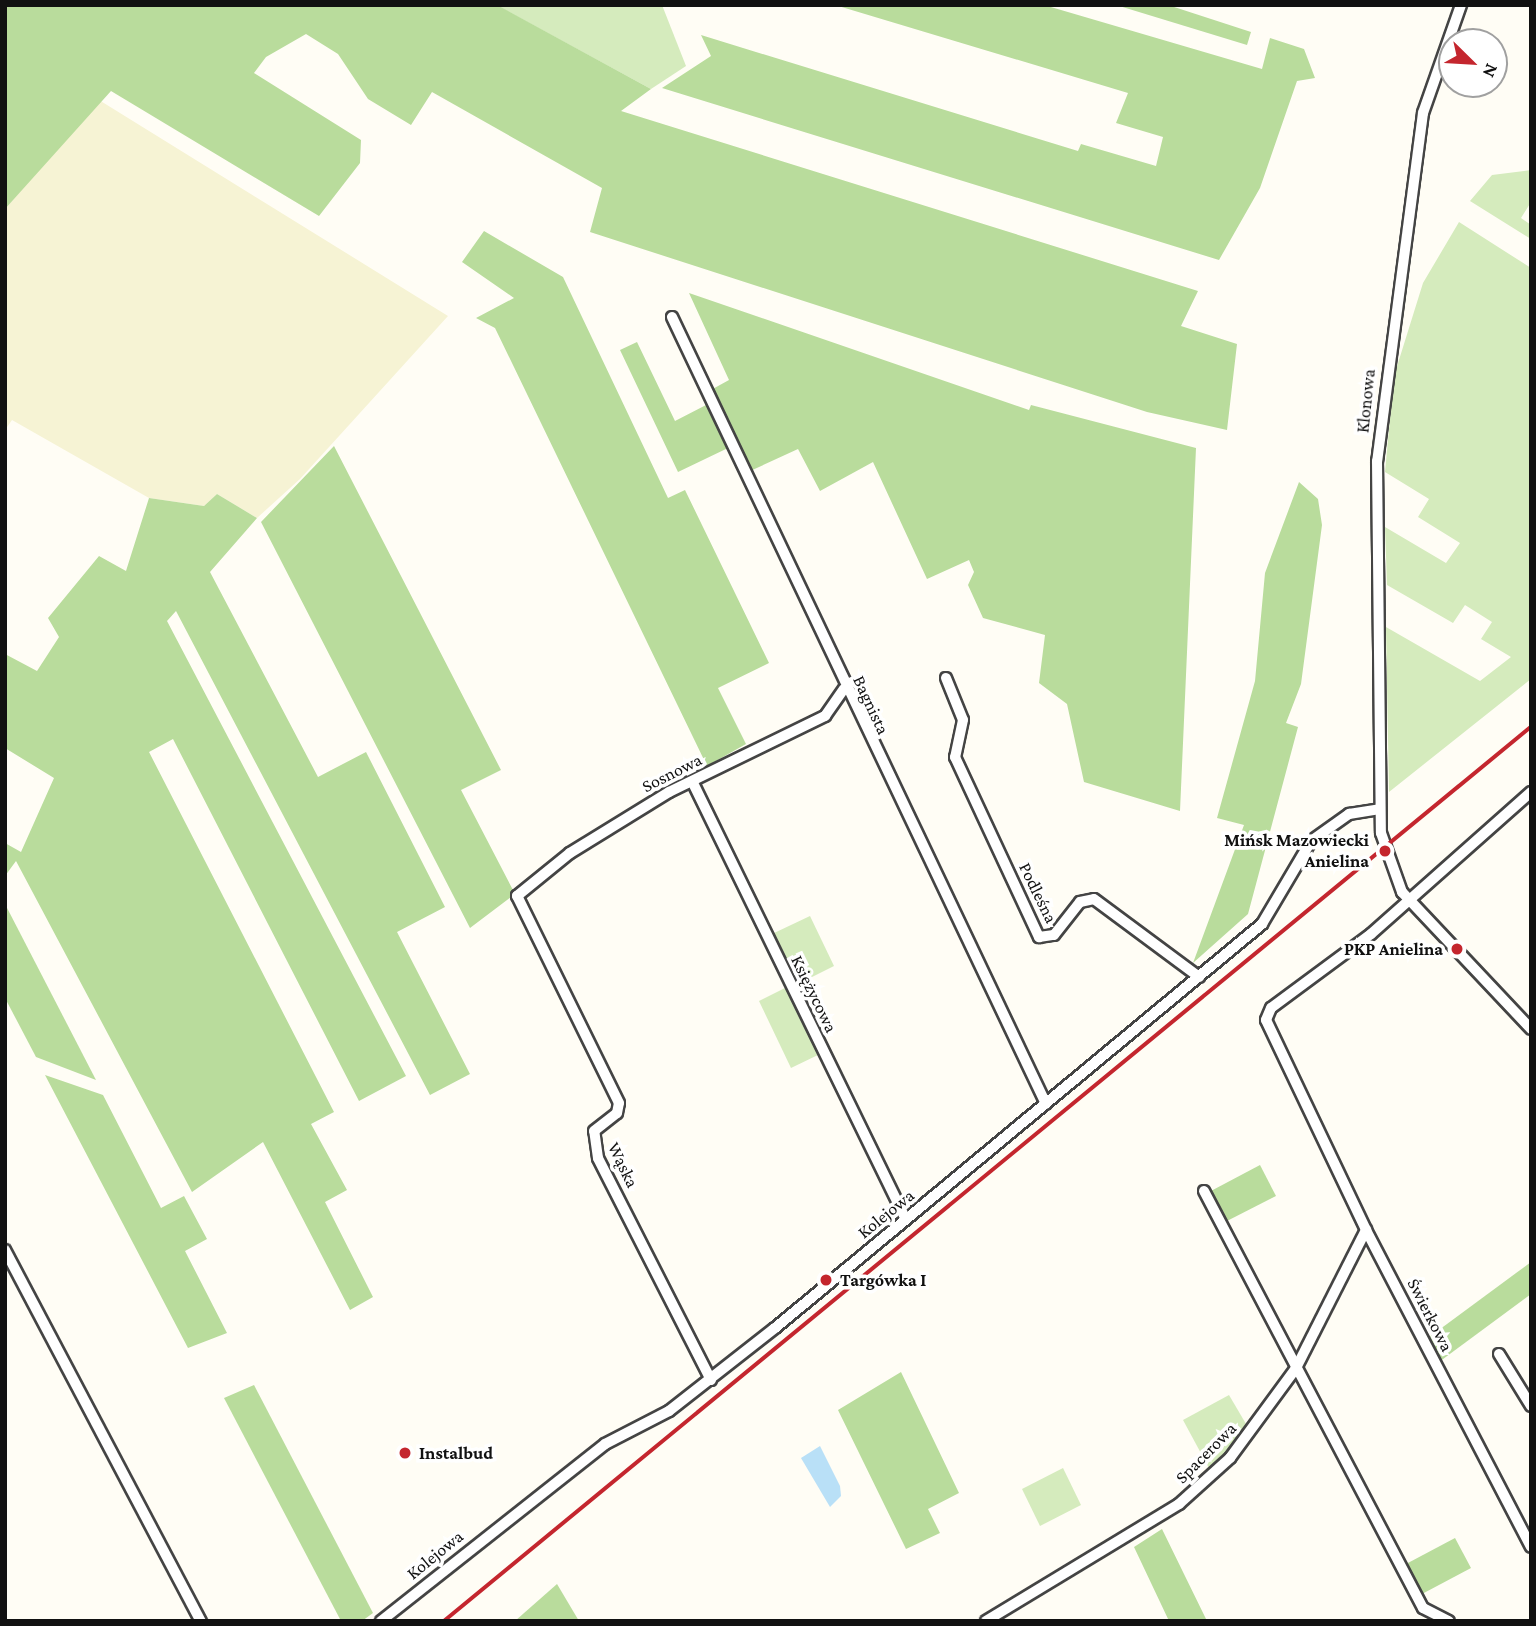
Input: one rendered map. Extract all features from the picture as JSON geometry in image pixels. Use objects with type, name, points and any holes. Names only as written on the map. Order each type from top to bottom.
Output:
[{"type":"street","name":"Klonowa","points":[[1461,5],[1423,113],[1384,400],[1377,494],[1380,809],[1383,853],[1409,900],[1531,1029]]},
{"type":"street","name":"Bagnista","points":[[672,317],[844,689],[1046,1104]]},
{"type":"street","name":"Podleśna","points":[[946,678],[963,720],[955,757],[1039,937],[1054,936],[1087,899],[1129,922],[1199,977]]},
{"type":"street","name":"Sosnowa","points":[[517,896],[570,853],[693,783],[825,716],[844,689]]},
{"type":"street","name":"Księżycowa","points":[[693,783],[906,1219]]},
{"type":"street","name":"Świerkowa","points":[[1531,792],[1409,900],[1268,1013],[1266,1026],[1366,1230],[1531,1548]]},
{"type":"street","name":"Kolejowa","points":[[381,1621],[605,1444],[711,1380],[1199,977],[1271,914],[1311,841],[1349,814],[1380,809]]},
{"type":"street","name":"Wąska","points":[[517,896],[619,1103],[617,1113],[594,1131],[598,1158],[711,1380]]},
{"type":"street","points":[[1203,1191],[1423,1608],[1449,1621]]},
{"type":"street","name":"Spacerowa","points":[[986,1621],[1178,1504],[1247,1438],[1296,1368],[1366,1230]]},
{"type":"street","points":[[5,1250],[201,1621]]},
{"type":"street","points":[[1499,1354],[1531,1406]]},
{"type":"shaded area","points":[[99,100],[448,316],[300,479],[257,518],[217,494],[204,506],[149,498],[12,420],[5,430],[5,209]]},
{"type":"green space","points":[[5,5],[497,5],[651,89],[621,111],[1198,291],[1181,326],[1237,344],[1227,430],[1147,412],[590,232],[602,188],[432,92],[411,125],[368,99],[338,54],[306,34],[266,57],[254,73],[361,140],[360,163],[319,216],[111,91],[5,209]]},
{"type":"green space","points":[[496,5],[662,5],[686,66],[651,89]]},
{"type":"green space","points":[[835,5],[1044,5],[1262,69],[1270,38],[1304,49],[1315,78],[1297,81],[1260,188],[1219,260],[662,88],[711,56],[701,35],[1078,151],[1081,144],[1156,166],[1163,137],[1116,123],[1128,93]]},
{"type":"green space","points":[[1116,5],[1168,5],[1251,32],[1247,45]]},
{"type":"green space","points":[[1531,170],[1531,202],[1521,218],[1531,225],[1531,239],[1470,201],[1492,175]]},
{"type":"green space","points":[[1459,222],[1531,268],[1531,679],[1389,792],[1386,627],[1480,681],[1511,657],[1481,639],[1492,622],[1465,605],[1453,623],[1387,585],[1385,527],[1446,563],[1460,543],[1418,517],[1429,499],[1385,472],[1394,376],[1423,283]]},
{"type":"green space","points":[[484,231],[563,277],[668,498],[685,490],[769,663],[718,688],[746,744],[707,766],[495,328],[476,318],[514,298],[462,262]]},
{"type":"green space","points":[[689,293],[1029,410],[1031,405],[1196,448],[1180,811],[1084,782],[1067,704],[1039,683],[1045,635],[983,618],[968,585],[974,572],[969,560],[927,579],[873,462],[820,491],[798,449],[748,472],[709,391],[729,380]]},
{"type":"green space","points":[[637,342],[675,421],[708,404],[728,448],[678,472],[620,350]]},
{"type":"green space","points":[[334,446],[501,770],[461,790],[515,894],[470,928],[261,522]]},
{"type":"green space","points":[[1299,482],[1318,499],[1322,525],[1301,684],[1286,723],[1298,727],[1248,914],[1193,963],[1244,825],[1217,818],[1255,681],[1265,573]]},
{"type":"green space","points":[[217,494],[257,518],[210,572],[318,777],[366,752],[445,907],[397,932],[470,1074],[430,1095],[176,611],[167,621],[406,1076],[359,1101],[173,739],[149,752],[334,1112],[311,1124],[347,1190],[325,1202],[373,1297],[350,1310],[263,1142],[192,1192],[16,861],[5,876],[5,843],[21,852],[54,778],[5,748],[5,654],[37,671],[59,637],[48,618],[99,556],[126,571],[149,498],[204,506]]},
{"type":"green space","points":[[5,904],[96,1080],[36,1057],[5,998]]},
{"type":"green space","points":[[810,916],[834,966],[796,985],[772,934]]},
{"type":"green space","points":[[787,987],[820,1054],[791,1068],[759,1001]]},
{"type":"green space","points":[[45,1075],[103,1095],[161,1208],[184,1196],[207,1239],[185,1251],[227,1333],[188,1348]]},
{"type":"green space","points":[[1260,1165],[1276,1196],[1225,1222],[1209,1192]]},
{"type":"green space","points":[[1531,1262],[1531,1294],[1439,1362],[1428,1338]]},
{"type":"green space","points":[[901,1372],[959,1493],[928,1509],[940,1533],[906,1549],[838,1410]]},
{"type":"green space","points":[[254,1385],[373,1613],[362,1621],[341,1621],[224,1398]]},
{"type":"green space","points":[[1229,1395],[1249,1429],[1210,1470],[1183,1420]]},
{"type":"green space","points":[[1063,1468],[1081,1505],[1040,1526],[1022,1489]]},
{"type":"green space","points":[[1162,1529],[1207,1621],[1169,1621],[1134,1547]]},
{"type":"green space","points":[[1455,1538],[1471,1568],[1422,1594],[1406,1564]]},
{"type":"green space","points":[[557,1584],[579,1621],[515,1621]]},
{"type":"water","points":[[820,1446],[840,1486],[841,1496],[830,1507],[801,1458]]},
{"type":"railway","points":[[444,1621],[1531,727]]},
{"type":"place","name":"Mińsk Mazowiecki Anielina","points":[[1385,851]]},
{"type":"place","name":"PKP Anielina","points":[[1457,949]]},
{"type":"place","name":"Targówka I","points":[[826,1280]]},
{"type":"place","name":"Instalbud","points":[[405,1453]]}]
